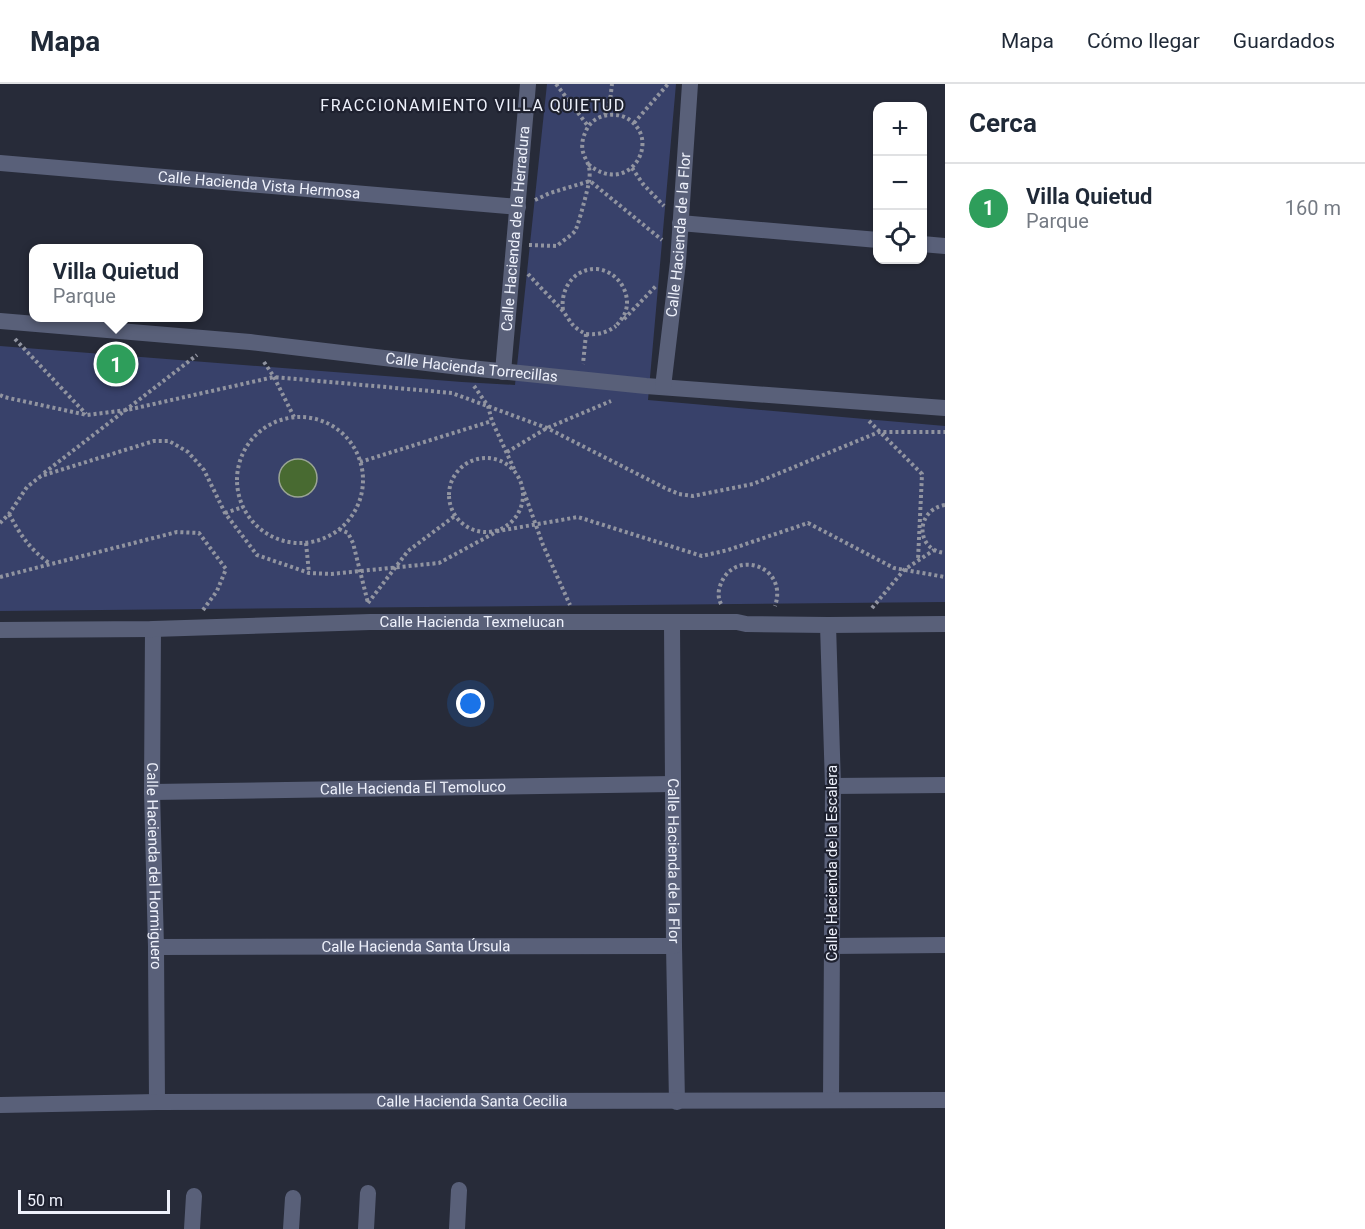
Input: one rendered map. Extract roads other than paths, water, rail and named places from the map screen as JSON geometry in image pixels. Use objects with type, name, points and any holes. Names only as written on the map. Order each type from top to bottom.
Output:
[{"type":"street","name":"Calle Hacienda de la Herradura","points":[[503,372],[528,84]]},
{"type":"street","name":"Calle Hacienda de la Flor","points":[[663,387],[678,258],[690,84]]},
{"type":"street","name":"Calle Hacienda Vista Hermosa","points":[[0,163],[518,207]]},
{"type":"street","points":[[680,224],[873,240]]},
{"type":"street","points":[[927,244],[945,246]]},
{"type":"street","name":"Calle Hacienda Torrecillas","points":[[4,326],[250,342],[581,380],[945,408]]},
{"type":"street","name":"Calle Hacienda Texmelucan","points":[[0,630],[153,629],[370,622],[945,624]]},
{"type":"street","name":"Calle Hacienda de la Flor","points":[[672,623],[677,1102]]},
{"type":"street","name":"Calle Hacienda de la Escalera","points":[[828,625],[833,786],[831,1100]]},
{"type":"street","name":"Calle Hacienda del Hormiguero","points":[[153,629],[152,792],[157,1102]]},
{"type":"street","name":"Calle Hacienda El Temoluco","points":[[152,792],[673,784]]},
{"type":"street","points":[[833,786],[945,785]]},
{"type":"street","points":[[832,945],[945,945]]},
{"type":"street","name":"Calle Hacienda Santa Úrsula","points":[[156,947],[674,946]]},
{"type":"street","name":"Calle Hacienda Santa Cecilia","points":[[0,1105],[157,1102],[945,1100]]},
{"type":"street","points":[[457,1229],[459,1190]]},
{"type":"street","points":[[366,1229],[368,1193]]},
{"type":"street","points":[[192,1229],[194,1196]]},
{"type":"street","points":[[291,1229],[293,1198]]},
{"type":"place","name":"Villa Quietud","points":[[116,364]]},
{"type":"district","name":"FRACCIONAMIENTO VILLA QUIETUD","points":[[473,105]]}]
